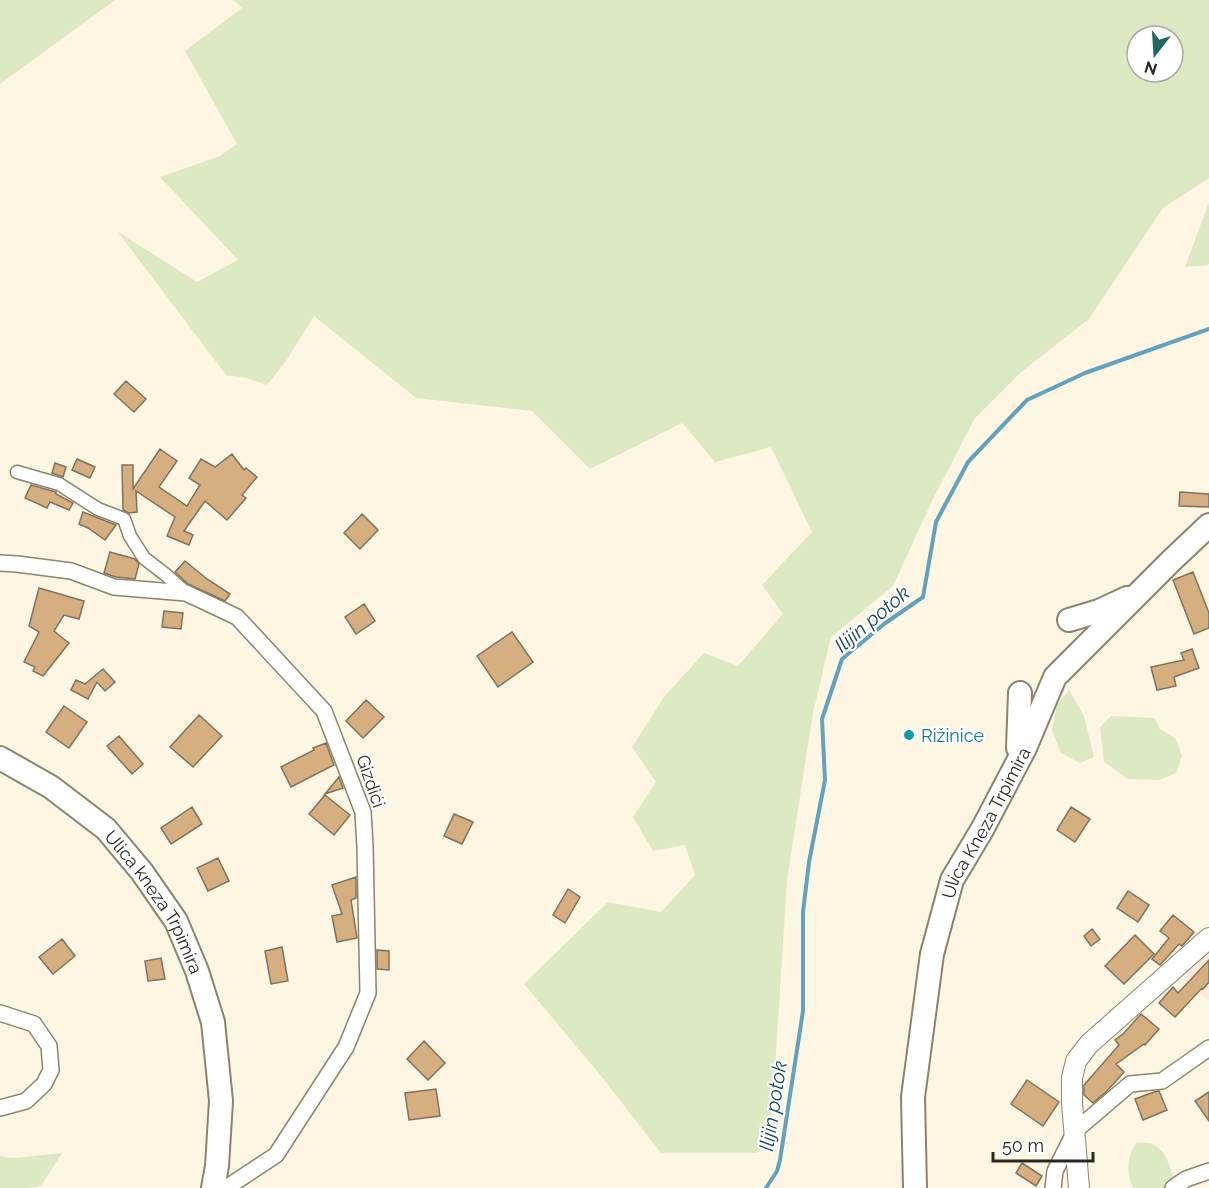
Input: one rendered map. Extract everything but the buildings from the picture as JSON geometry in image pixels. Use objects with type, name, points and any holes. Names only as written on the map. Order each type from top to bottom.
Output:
[{"type":"main road","name":"Ulica Kneza Trpimira","points":[[915,1188],[913,1097],[932,954],[952,879],[983,828],[1017,762],[1055,677],[1209,525]]},
{"type":"main road","points":[[1069,620],[1142,591]]},
{"type":"main road","points":[[1017,762],[1020,693]]},
{"type":"main road","name":"Ulica kneza Trpimira","points":[[0,758],[51,787],[106,829],[142,872],[176,921],[197,971],[213,1022],[221,1101],[217,1166],[213,1188]]},
{"type":"street","points":[[17,472],[59,484],[98,509],[124,519],[130,536],[144,558],[186,593]]},
{"type":"street","name":"Gizdići","points":[[0,563],[71,571],[114,587],[186,593],[237,617],[324,711],[363,812],[368,993],[346,1047],[276,1155],[226,1188]]},
{"type":"street","points":[[1079,1188],[1072,1103],[1072,1078],[1076,1061],[1089,1044],[1209,938]]},
{"type":"street","points":[[0,1013],[34,1024],[49,1046],[51,1070],[44,1084],[26,1101],[0,1108]]},
{"type":"street","points":[[1053,1188],[1055,1171],[1075,1131],[1130,1084],[1162,1081],[1209,1048]]},
{"type":"street","points":[[1173,1188],[1186,1179],[1209,1171]]},
{"type":"shaded area","points":[[1209,952],[1209,1001],[1183,979]]},
{"type":"green space","points":[[0,0],[115,0],[0,84]]},
{"type":"green space","points":[[234,0],[1209,0],[1209,178],[1163,208],[1089,319],[1020,373],[975,418],[932,501],[893,586],[831,637],[813,713],[787,880],[770,1147],[756,1153],[661,1153],[601,1076],[524,984],[608,902],[661,912],[695,875],[685,845],[653,851],[633,817],[656,782],[632,747],[664,697],[704,653],[738,666],[783,614],[762,585],[812,532],[771,447],[715,462],[682,423],[590,469],[532,411],[416,398],[314,316],[286,361],[267,385],[247,378],[226,375],[118,232],[197,282],[238,260],[160,177],[220,156],[237,144],[185,51],[242,8]]},
{"type":"green space","points":[[1209,202],[1209,265],[1185,267]]},
{"type":"green space","points":[[1069,690],[1084,716],[1094,757],[1080,763],[1061,753],[1052,730],[1057,705]]},
{"type":"green space","points":[[1111,716],[1155,718],[1160,729],[1175,738],[1182,755],[1176,773],[1159,780],[1128,779],[1104,762],[1100,727]]},
{"type":"green space","points":[[1137,1142],[1150,1143],[1161,1151],[1168,1161],[1175,1184],[1168,1188],[1133,1188],[1129,1176],[1129,1164],[1131,1153]]},
{"type":"green space","points":[[62,1153],[41,1186],[0,1188],[0,1156],[13,1158]]},
{"type":"waterway","name":"Ilijin potok","points":[[766,1188],[777,1171],[780,1160],[803,1011],[803,912],[809,862],[825,780],[822,719],[842,659],[884,624],[923,597],[936,522],[968,462],[1027,400],[1085,373],[1209,329]]},
{"type":"place","name":"Rižinice","points":[[909,735]]}]
